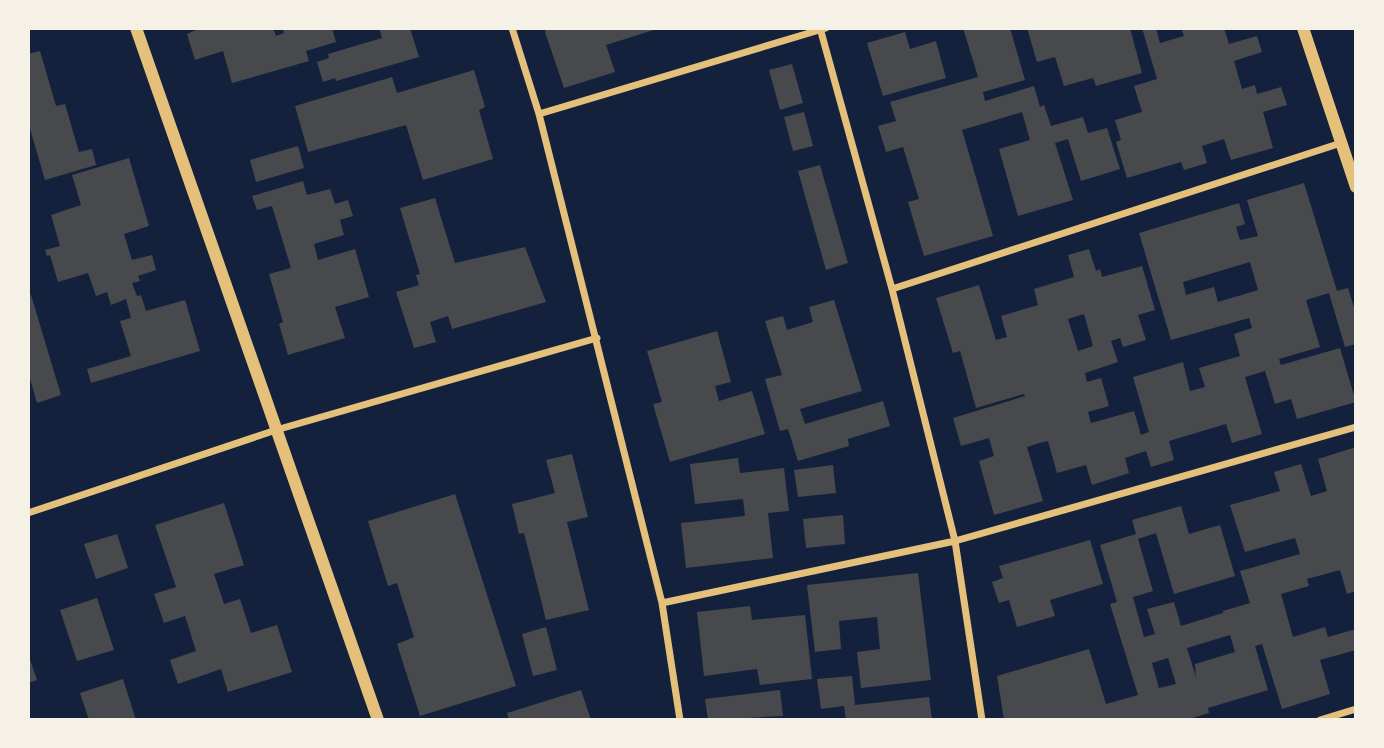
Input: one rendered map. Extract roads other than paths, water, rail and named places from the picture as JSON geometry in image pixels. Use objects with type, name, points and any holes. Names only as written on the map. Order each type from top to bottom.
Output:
[{"type":"street","points":[[136,28],[378,720]]},
{"type":"street","points":[[512,28],[539,114],[662,603],[680,720]]},
{"type":"street","points":[[1303,28],[1356,187]]},
{"type":"street","points":[[539,114],[822,29],[892,289],[955,541],[982,720]]},
{"type":"street","points":[[892,289],[1342,142]]},
{"type":"street","points":[[28,513],[276,430],[597,338]]},
{"type":"street","points":[[662,603],[955,541],[1356,427]]},
{"type":"street","points":[[1320,720],[1356,709]]}]
